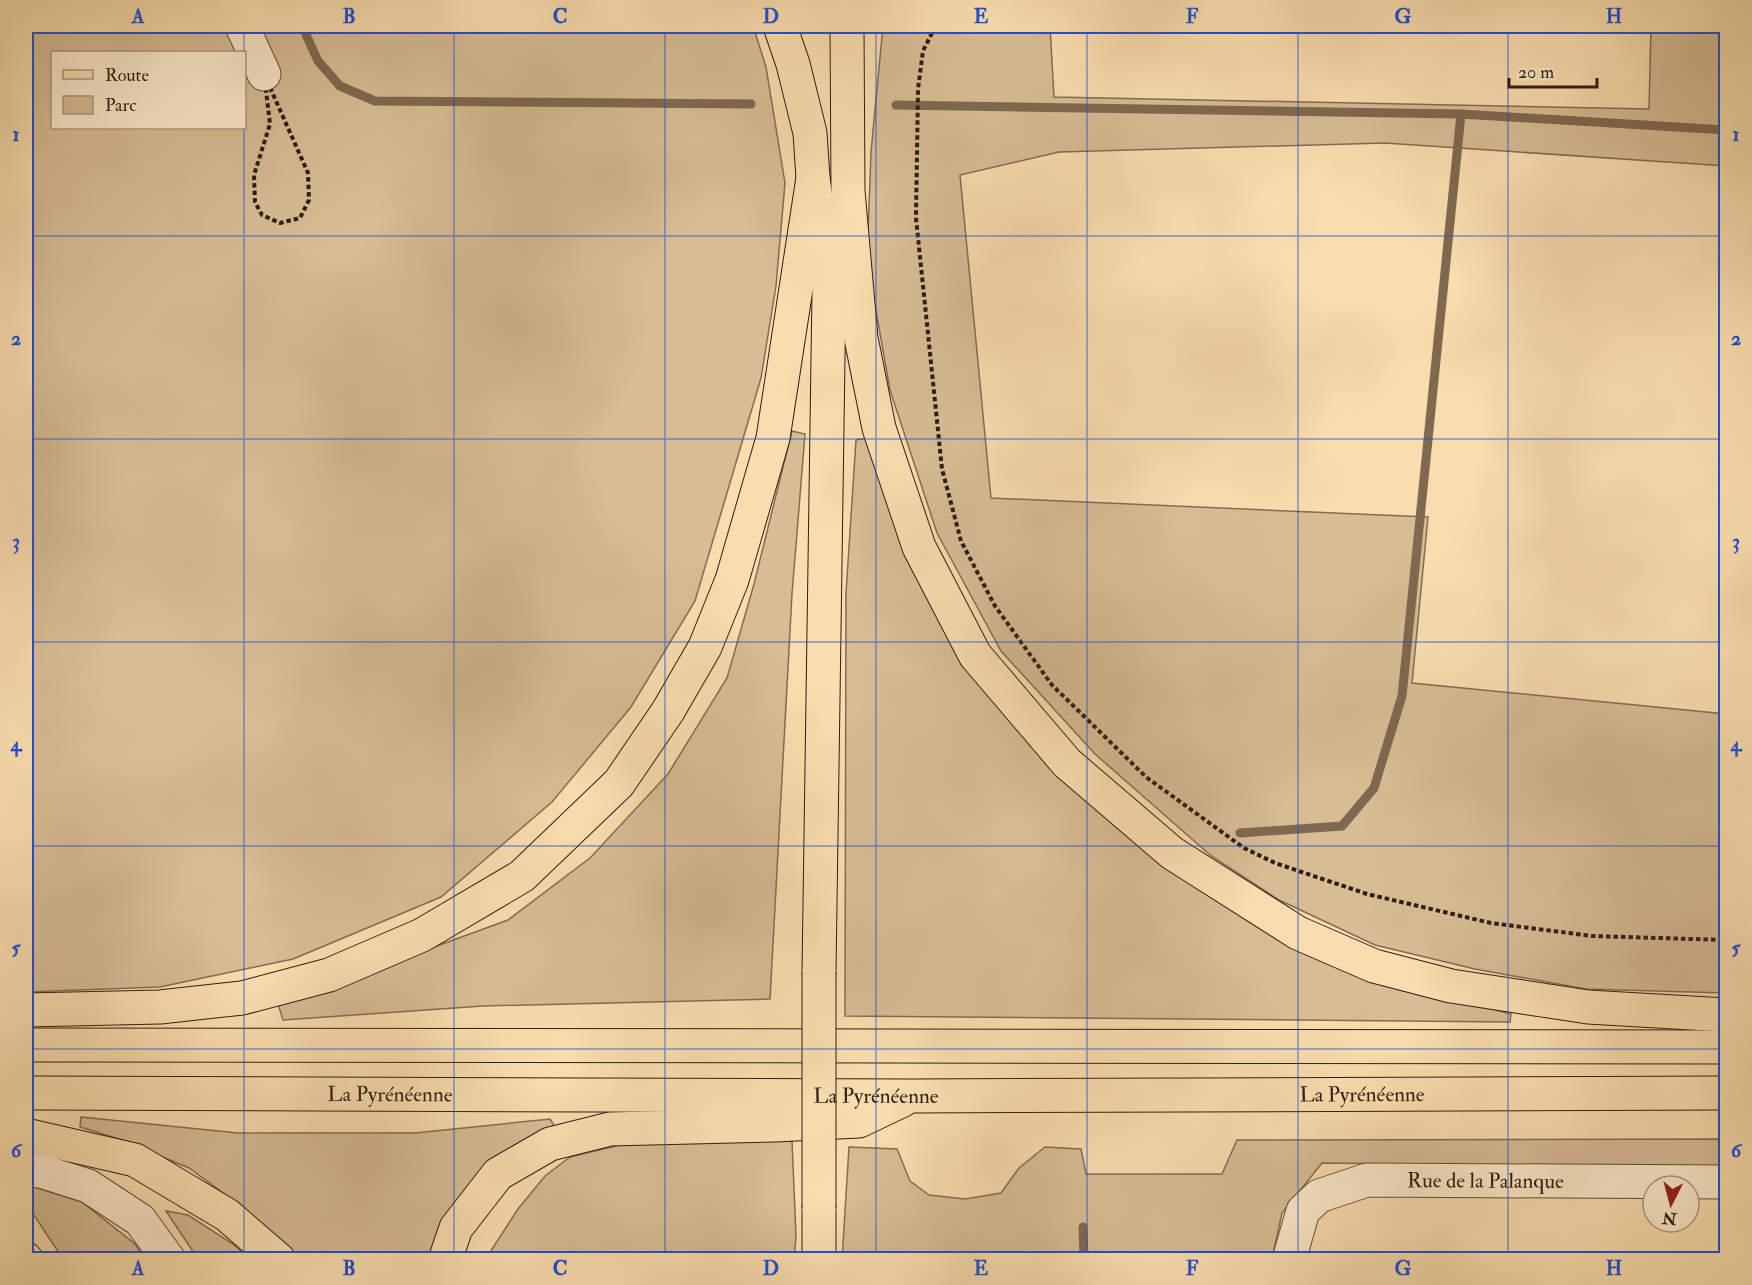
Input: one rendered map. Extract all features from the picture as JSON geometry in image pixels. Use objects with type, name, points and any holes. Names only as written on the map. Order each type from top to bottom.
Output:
[{"type":"highway","points":[[780,26],[793,64],[810,133],[813,178],[829,290],[819,972],[819,1260]]},
{"type":"highway","points":[[847,26],[848,191],[863,349],[879,428],[919,547],[975,655],[1067,763],[1172,854],[1298,933],[1374,966],[1451,986],[1588,1007],[1726,1015]]},
{"type":"highway","points":[[26,1010],[160,1007],[242,998],[329,975],[422,935],[522,876],[619,783],[668,711],[705,647],[732,580],[773,438],[813,178]]},
{"type":"highway","points":[[829,290],[848,191]]},
{"type":"highway","points":[[26,1045],[1726,1047]]},
{"type":"highway","name":"La Pyrénéenne","points":[[26,1093],[913,1096],[1726,1093]]},
{"type":"highway","points":[[445,1260],[456,1228],[498,1174],[550,1144],[610,1129],[859,1121],[913,1096]]},
{"type":"highway","points":[[26,1135],[135,1160],[227,1215],[279,1260]]},
{"type":"street","points":[[242,26],[264,74]]},
{"type":"street","points":[[26,1169],[44,1172],[88,1186],[140,1220],[169,1260]]},
{"type":"street","name":"Rue de la Palanque","points":[[1289,1260],[1303,1210],[1319,1196],[1367,1180],[1726,1182]]},
{"type":"path","points":[[945,26],[933,31],[923,51],[918,89],[916,218],[942,469],[961,541],[995,606],[1052,685],[1146,777],[1244,848],[1275,863],[1367,894],[1491,923],[1592,936],[1726,940]]},
{"type":"path","points":[[264,74],[308,173],[309,200],[300,218],[280,223],[262,215],[255,202],[254,174],[270,124],[264,74]]},
{"type":"green space","points":[[26,26],[753,26],[766,67],[785,183],[776,286],[761,378],[695,601],[631,707],[552,802],[441,897],[293,959],[160,987],[26,992]]},
{"type":"green space","points":[[883,26],[1050,26],[1054,97],[1649,109],[1651,26],[1726,26],[1726,166],[1385,143],[1059,152],[960,175],[991,498],[1428,517],[1412,683],[1726,714],[1726,993],[1586,989],[1475,969],[1375,945],[1279,900],[1210,855],[1095,754],[1001,651],[937,533],[890,390],[867,260],[871,152]]},
{"type":"green space","points":[[792,431],[805,434],[792,594],[770,999],[483,1006],[283,1020],[278,1004],[508,920],[590,858],[668,774],[727,678],[754,584]]},
{"type":"green space","points":[[867,438],[1065,777],[1406,987],[1511,1014],[1510,1022],[845,1016],[846,593],[856,440]]},
{"type":"green space","points":[[81,1117],[238,1133],[415,1133],[550,1119],[555,1127],[513,1146],[483,1169],[431,1260],[301,1259],[271,1231],[189,1168],[119,1139],[80,1127]]},
{"type":"green space","points":[[1726,1139],[1726,1168],[1322,1163],[1282,1213],[1272,1259],[842,1260],[849,1147],[897,1149],[910,1181],[929,1195],[965,1199],[1001,1193],[1019,1168],[1045,1147],[1081,1149],[1086,1174],[1222,1174],[1237,1140]]},
{"type":"green space","points":[[641,1140],[792,1141],[796,1236],[794,1259],[485,1260],[518,1209],[545,1176],[570,1157]]},
{"type":"green space","points":[[34,1187],[82,1202],[135,1244],[145,1259],[63,1259],[26,1203],[26,1188]]},
{"type":"green space","points":[[166,1211],[188,1215],[233,1244],[250,1259],[198,1259]]},
{"type":"waterway","points":[[302,26],[318,61],[340,86],[375,101],[751,104]]},
{"type":"waterway","points":[[896,105],[1461,114],[1726,130]]},
{"type":"waterway","points":[[1240,833],[1342,826],[1374,788],[1402,696],[1461,114]]},
{"type":"waterway","points":[[1083,1227],[1084,1260]]}]
